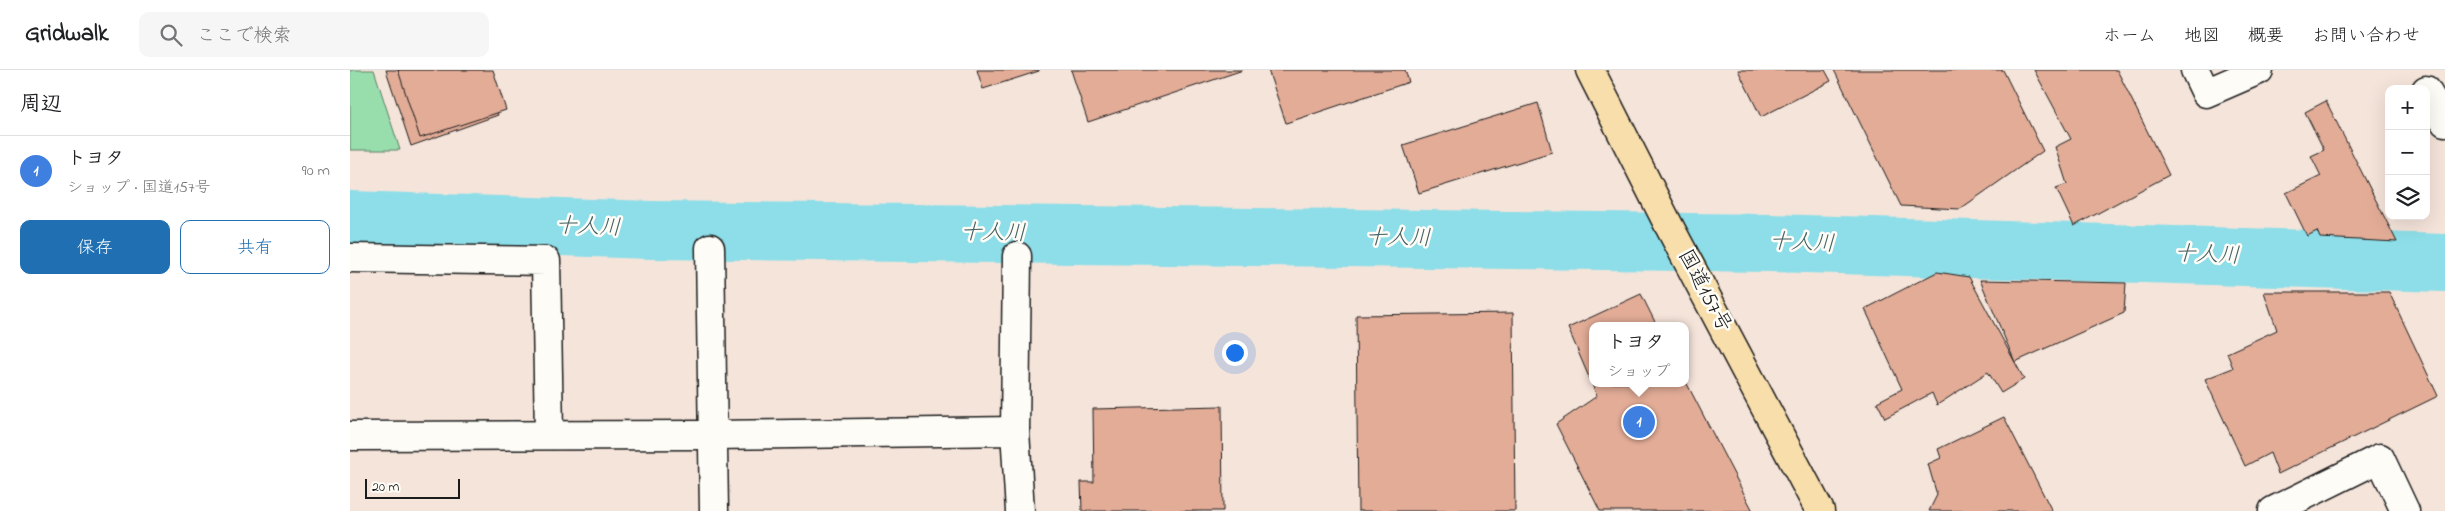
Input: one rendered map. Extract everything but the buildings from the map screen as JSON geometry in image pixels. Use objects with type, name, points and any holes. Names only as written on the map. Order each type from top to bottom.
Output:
[{"type":"highway","name":"国道157号","points":[[1590,70],[1668,224],[1820,511]]},
{"type":"street","points":[[2195,70],[2206,92],[2259,70]]},
{"type":"street","points":[[2414,70],[2423,85]]},
{"type":"street","points":[[2430,96],[2445,122]]},
{"type":"street","points":[[710,248],[714,511]]},
{"type":"street","points":[[1018,256],[1015,431],[1020,511]]},
{"type":"street","points":[[350,258],[546,261],[549,434]]},
{"type":"street","points":[[350,436],[713,435],[1015,431]]},
{"type":"street","points":[[2273,511],[2380,458],[2404,511]]},
{"type":"green space","points":[[350,70],[374,70],[400,150],[350,150]]},
{"type":"waterway","name":"十人川","points":[[350,220],[652,230],[1771,243],[2445,263]]},
{"type":"place","name":"トヨタ","points":[[1639,422]]}]
